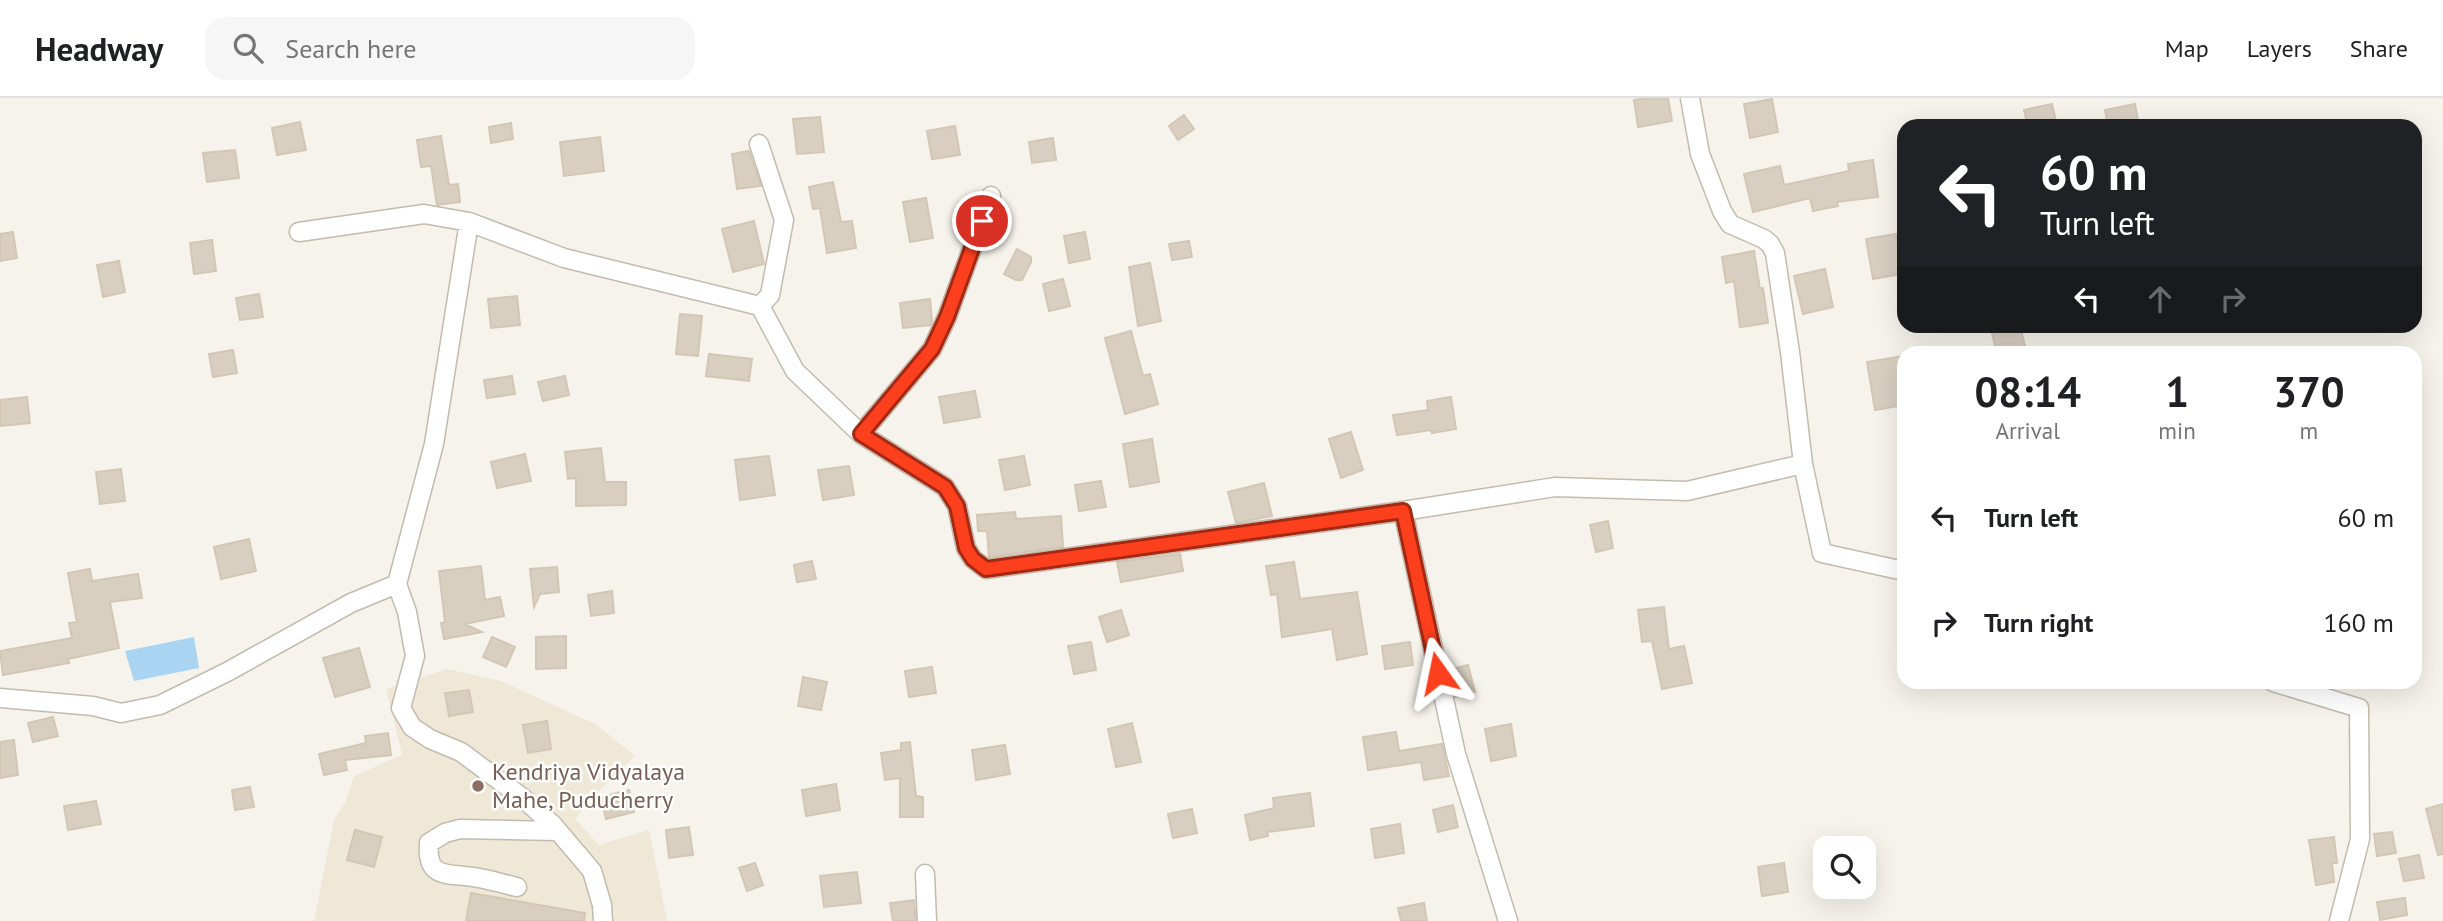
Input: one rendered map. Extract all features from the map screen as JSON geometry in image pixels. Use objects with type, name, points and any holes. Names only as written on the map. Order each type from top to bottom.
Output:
[{"type":"street","points":[[1690,98],[1700,154],[1722,211],[1730,224],[1764,239],[1775,253],[1804,464],[1822,553],[1897,569]]},
{"type":"street","points":[[759,144],[784,220],[770,295],[760,306]]},
{"type":"street","points":[[861,434],[932,349],[947,317],[991,196]]},
{"type":"street","points":[[299,232],[424,214],[469,222],[564,258],[760,306],[795,371],[861,434],[945,487],[957,506],[966,548],[973,559],[986,569],[1555,487],[1687,491],[1804,464]]},
{"type":"street","points":[[469,222],[434,444],[397,584],[407,612],[415,656],[401,708],[412,727],[430,739],[461,752],[524,799],[558,831],[592,871],[602,905],[603,921]]},
{"type":"street","points":[[1403,511],[1456,754],[1508,921]]},
{"type":"street","points":[[0,698],[93,706],[121,713],[160,705],[351,603],[397,584]]},
{"type":"street","points":[[2296,689],[2359,708],[2360,839],[2339,921]]},
{"type":"street","points":[[517,887],[472,877],[444,875],[434,868],[428,858],[429,843],[445,833],[460,830],[558,831]]},
{"type":"street","points":[[925,874],[928,921]]},
{"type":"shaded area","name":"Kendriya Vidyalaya Mahe, Puducherry","points":[[447,669],[501,681],[597,725],[635,756],[594,796],[575,819],[599,845],[649,830],[667,921],[314,921],[334,820],[346,801],[354,776],[402,755],[386,689]]},
{"type":"water","points":[[194,637],[199,668],[134,681],[125,651]]},
{"type":"building","points":[[1668,98],[1672,121],[1638,127],[1634,100]]},
{"type":"building","points":[[1772,99],[1778,132],[1750,138],[1744,104]]},
{"type":"building","points":[[2052,104],[2055,119],[2026,119],[2024,110]]},
{"type":"building","points":[[2135,104],[2138,119],[2107,119],[2105,110]]},
{"type":"building","points":[[1184,115],[1194,129],[1178,140],[1169,126]]},
{"type":"building","points":[[820,117],[824,152],[797,154],[793,119]]},
{"type":"building","points":[[300,122],[306,150],[277,155],[272,128]]},
{"type":"building","points":[[511,123],[513,139],[491,143],[489,127]]},
{"type":"building","points":[[955,126],[960,155],[932,159],[927,131]]},
{"type":"building","points":[[441,136],[449,185],[458,184],[460,202],[437,205],[431,166],[421,167],[417,140]]},
{"type":"building","points":[[600,137],[604,171],[564,176],[560,142]]},
{"type":"building","points":[[1053,138],[1056,160],[1032,163],[1029,142]]},
{"type":"building","points":[[235,150],[239,178],[207,182],[203,153]]},
{"type":"building","points":[[749,151],[761,186],[737,189],[732,154]]},
{"type":"building","points":[[1873,160],[1878,197],[1837,202],[1838,206],[1813,211],[1810,198],[1753,212],[1744,174],[1780,166],[1784,185],[1849,171],[1848,164]]},
{"type":"building","points":[[833,182],[841,222],[852,221],[856,248],[827,253],[820,208],[813,209],[809,187]]},
{"type":"building","points":[[926,198],[933,238],[910,242],[903,202]]},
{"type":"building","points":[[754,221],[764,264],[733,272],[722,229]]},
{"type":"building","points":[[13,232],[17,258],[0,261],[0,234]]},
{"type":"building","points":[[1085,232],[1090,259],[1069,263],[1064,236]]},
{"type":"building","points":[[1896,234],[1897,275],[1873,279],[1866,239]]},
{"type":"building","points":[[212,240],[216,271],[194,274],[190,243]]},
{"type":"building","points":[[1189,241],[1192,257],[1172,260],[1169,244]]},
{"type":"building","points":[[1017,249],[1031,257],[1022,280],[1004,274]]},
{"type":"building","points":[[1754,251],[1768,323],[1740,327],[1734,281],[1726,283],[1722,257]]},
{"type":"building","points":[[119,261],[125,292],[103,297],[97,265]]},
{"type":"building","points":[[1150,263],[1161,321],[1138,326],[1129,267]]},
{"type":"building","points":[[1825,269],[1833,307],[1803,314],[1794,276]]},
{"type":"building","points":[[1063,279],[1070,306],[1049,311],[1043,284]]},
{"type":"building","points":[[259,294],[263,317],[240,320],[236,298]]},
{"type":"building","points":[[517,296],[520,325],[491,328],[488,299]]},
{"type":"building","points":[[930,299],[931,325],[903,328],[900,303]]},
{"type":"building","points":[[680,314],[702,316],[698,356],[676,354]]},
{"type":"building","points":[[1131,331],[1143,376],[1150,374],[1158,404],[1125,414],[1105,338]]},
{"type":"building","points":[[1992,333],[2022,333],[2025,346],[1995,346]]},
{"type":"building","points":[[233,350],[237,373],[213,377],[209,354]]},
{"type":"building","points":[[709,354],[752,359],[749,381],[706,376]]},
{"type":"building","points":[[1897,357],[1897,406],[1875,410],[1867,362]]},
{"type":"building","points":[[512,376],[515,394],[487,398],[484,380]]},
{"type":"building","points":[[565,376],[569,395],[543,401],[538,382]]},
{"type":"building","points":[[975,391],[980,417],[944,423],[939,397]]},
{"type":"building","points":[[27,397],[30,423],[0,426],[0,400]]},
{"type":"building","points":[[1451,397],[1456,429],[1397,435],[1393,415],[1428,410],[1427,401]]},
{"type":"building","points":[[1351,432],[1363,470],[1341,478],[1329,439]]},
{"type":"building","points":[[1152,439],[1159,482],[1130,487],[1123,444]]},
{"type":"building","points":[[601,448],[605,482],[626,482],[626,505],[576,506],[576,478],[568,479],[565,452]]},
{"type":"building","points":[[525,454],[531,481],[497,488],[491,462]]},
{"type":"building","points":[[769,456],[775,495],[740,500],[735,460]]},
{"type":"building","points":[[1024,456],[1030,485],[1005,490],[999,460]]},
{"type":"building","points":[[849,466],[854,495],[823,500],[818,470]]},
{"type":"building","points":[[121,469],[125,501],[100,504],[96,472]]},
{"type":"building","points":[[1101,481],[1106,507],[1079,511],[1075,485]]},
{"type":"building","points":[[1264,483],[1272,516],[1236,523],[1228,492]]},
{"type":"building","points":[[1015,512],[1016,519],[1061,516],[1063,547],[989,557],[987,531],[978,531],[977,515]]},
{"type":"building","points":[[1608,521],[1613,548],[1596,552],[1590,525]]},
{"type":"building","points":[[249,539],[256,571],[221,579],[214,547]]},
{"type":"building","points":[[1180,554],[1183,571],[1121,582],[1117,562]]},
{"type":"building","points":[[812,561],[816,579],[797,582],[794,565]]},
{"type":"building","points":[[1294,562],[1300,599],[1357,592],[1367,654],[1337,660],[1332,629],[1282,637],[1277,594],[1271,595],[1266,566]]},
{"type":"building","points":[[481,566],[485,600],[500,597],[504,616],[465,624],[482,632],[444,639],[441,623],[445,622],[439,571]]},
{"type":"building","points":[[557,567],[559,592],[540,594],[534,607],[530,569]]},
{"type":"building","points":[[90,569],[92,581],[138,574],[142,598],[110,602],[119,648],[68,659],[69,663],[3,675],[0,651],[72,638],[69,623],[77,622],[68,573]]},
{"type":"building","points":[[612,591],[614,613],[591,616],[588,595]]},
{"type":"building","points":[[1664,607],[1669,649],[1684,646],[1692,683],[1662,689],[1652,641],[1642,642],[1638,610]]},
{"type":"building","points":[[1121,610],[1129,635],[1107,642],[1099,617]]},
{"type":"building","points":[[566,636],[566,668],[536,669],[536,637]]},
{"type":"building","points":[[492,637],[515,647],[506,667],[483,657]]},
{"type":"building","points":[[1091,642],[1096,670],[1074,674],[1068,646]]},
{"type":"building","points":[[1410,642],[1413,665],[1385,669],[1382,646]]},
{"type":"building","points":[[359,648],[370,687],[335,697],[323,658]]},
{"type":"building","points":[[1468,665],[1475,692],[1455,697],[1449,670]]},
{"type":"building","points":[[932,667],[936,693],[909,697],[905,671]]},
{"type":"building","points":[[803,677],[827,682],[821,710],[798,706]]},
{"type":"building","points":[[469,690],[473,712],[449,716],[445,693]]},
{"type":"building","points":[[53,717],[58,736],[33,742],[28,723]]},
{"type":"building","points":[[547,721],[551,749],[528,753],[523,725]]},
{"type":"building","points":[[1132,723],[1141,762],[1116,767],[1108,729]]},
{"type":"building","points":[[1511,724],[1516,756],[1491,761],[1485,729]]},
{"type":"building","points":[[1396,732],[1399,751],[1442,744],[1449,776],[1424,780],[1421,762],[1368,770],[1363,737]]},
{"type":"building","points":[[388,733],[391,755],[345,760],[347,770],[324,775],[319,754],[366,743],[365,736]]},
{"type":"building","points":[[14,740],[18,775],[0,778],[0,742]]},
{"type":"building","points":[[910,742],[916,796],[923,797],[923,817],[900,817],[900,778],[885,780],[881,753],[901,750],[901,743]]},
{"type":"building","points":[[1005,745],[1010,774],[976,780],[972,750]]},
{"type":"building","points":[[836,784],[840,810],[806,816],[802,790]]},
{"type":"building","points":[[250,787],[254,807],[235,810],[232,790]]},
{"type":"building","points":[[629,790],[634,812],[606,819],[601,797]]},
{"type":"building","points":[[1310,793],[1314,826],[1267,832],[1268,836],[1250,840],[1245,815],[1274,808],[1273,798]]},
{"type":"building","points":[[96,801],[101,824],[68,830],[64,806]]},
{"type":"building","points":[[2443,804],[2443,854],[2438,855],[2426,809]]},
{"type":"building","points":[[1453,805],[1458,827],[1438,832],[1433,810]]},
{"type":"building","points":[[1192,809],[1197,833],[1173,838],[1168,814]]},
{"type":"building","points":[[1400,824],[1404,853],[1375,858],[1371,829]]},
{"type":"building","points":[[689,827],[693,855],[669,858],[666,830]]},
{"type":"building","points":[[355,830],[382,837],[374,867],[347,860]]},
{"type":"building","points":[[2392,832],[2396,853],[2377,856],[2374,834]]},
{"type":"building","points":[[2334,837],[2337,863],[2332,863],[2334,882],[2316,885],[2309,840]]},
{"type":"building","points":[[2419,855],[2424,878],[2404,881],[2399,859]]},
{"type":"building","points":[[755,863],[763,885],[747,891],[739,868]]},
{"type":"building","points":[[1784,863],[1788,892],[1762,896],[1758,867]]},
{"type":"building","points":[[857,872],[861,903],[824,907],[820,876]]},
{"type":"building","points":[[471,893],[585,913],[584,921],[466,921]]},
{"type":"building","points":[[2405,898],[2407,915],[2380,920],[2377,902]]},
{"type":"building","points":[[914,900],[916,921],[893,921],[890,903]]},
{"type":"building","points":[[1424,903],[1427,921],[1401,921],[1398,908]]},
{"type":"place","name":"Kendriya Vidyalaya Mahe, Puducherry","points":[[478,786]]},
{"type":"route","points":[[982,221],[947,317],[932,349],[861,434],[945,487],[957,506],[966,548],[973,559],[986,569],[1403,511],[1438,673]]}]
